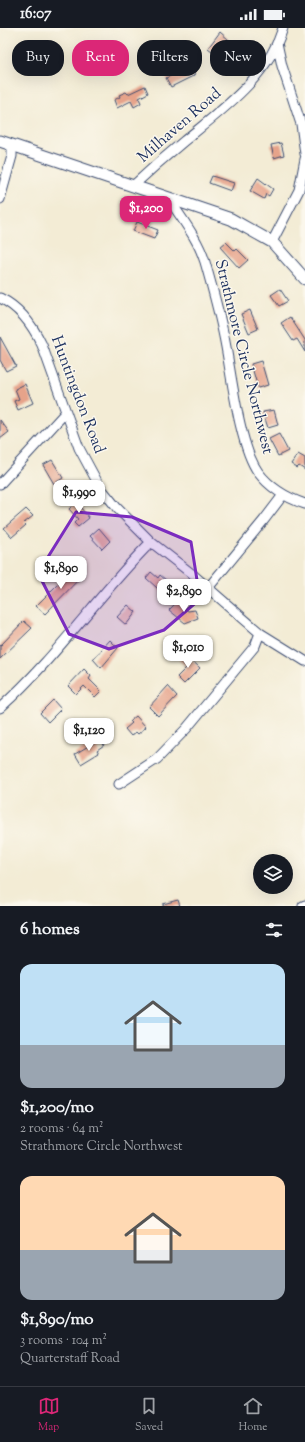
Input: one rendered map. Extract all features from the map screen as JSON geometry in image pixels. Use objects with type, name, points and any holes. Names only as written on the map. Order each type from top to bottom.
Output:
[{"type":"main road","points":[[0,141],[231,219],[272,242],[305,279]]},
{"type":"street","name":"Milhaven Road","points":[[134,185],[231,102],[252,81],[269,58],[283,28]]},
{"type":"street","points":[[277,43],[282,66],[300,124],[305,154]]},
{"type":"street","points":[[0,199],[12,156],[12,145]]},
{"type":"street","points":[[272,242],[299,190],[305,159]]},
{"type":"street","name":"Strathmore Circle Northwest","points":[[169,199],[192,234],[204,260],[226,346],[243,435],[257,472],[283,495],[305,504]]},
{"type":"street","name":"Huntingdon Road","points":[[0,298],[10,304],[35,330],[50,366],[79,448],[100,488],[150,542],[208,588],[260,633],[305,661]]},
{"type":"street","points":[[0,484],[65,412]]},
{"type":"street","points":[[208,588],[283,495]]},
{"type":"street","points":[[0,708],[56,652],[150,542]]},
{"type":"street","points":[[119,784],[157,759],[186,729],[255,646],[260,633]]},
{"type":"highlighted area","points":[[76,512],[132,517],[191,542],[200,599],[164,630],[109,649],[69,634],[38,573]]},
{"type":"building","points":[[220,32],[229,40],[214,40]]},
{"type":"building","points":[[170,76],[193,76],[171,87],[166,78]]},
{"type":"building","points":[[145,86],[148,93],[139,98],[141,103],[134,107],[131,101],[117,108],[114,100],[120,97],[119,95],[126,92],[128,94]]},
{"type":"building","points":[[281,143],[284,155],[274,158],[271,145]]},
{"type":"building","points":[[212,176],[234,183],[231,191],[209,183]]},
{"type":"building","points":[[258,178],[273,189],[269,196],[266,194],[264,199],[250,191]]},
{"type":"building","points":[[137,222],[158,230],[154,239],[133,231]]},
{"type":"building","points":[[226,242],[235,251],[237,249],[248,260],[239,268],[220,247]]},
{"type":"building","points":[[280,289],[288,301],[279,306],[271,295]]},
{"type":"building","points":[[250,310],[258,329],[249,333],[241,314]]},
{"type":"building","points":[[290,317],[305,340],[305,352],[297,339],[293,341],[281,323]]},
{"type":"building","points":[[0,337],[16,366],[6,371],[0,360]]},
{"type":"building","points":[[261,361],[268,385],[258,388],[251,364]]},
{"type":"building","points":[[25,384],[33,403],[18,410],[14,401],[19,399],[15,389]]},
{"type":"building","points":[[274,410],[278,425],[268,428],[263,412]]},
{"type":"building","points":[[0,420],[9,432],[0,439]]},
{"type":"building","points":[[279,434],[288,451],[278,456],[269,439]]},
{"type":"building","points":[[298,454],[305,458],[305,470],[299,466],[297,468],[291,464]]},
{"type":"building","points":[[52,460],[63,478],[54,484],[43,465]]},
{"type":"building","points":[[76,502],[89,518],[78,527],[74,523],[78,519],[69,509]]},
{"type":"building","points":[[26,509],[33,516],[24,523],[26,525],[12,537],[4,528]]},
{"type":"building","points":[[99,528],[110,541],[102,549],[90,536]]},
{"type":"building","points":[[77,565],[85,573],[45,614],[36,606]]},
{"type":"building","points":[[151,572],[158,578],[160,575],[174,587],[166,596],[146,578]]},
{"type":"building","points":[[177,602],[188,611],[195,610],[198,618],[185,623],[169,610]]},
{"type":"building","points":[[128,605],[136,612],[126,625],[117,617]]},
{"type":"building","points":[[24,621],[32,628],[0,659],[0,646]]},
{"type":"building","points":[[110,640],[118,648],[101,668],[93,659]]},
{"type":"building","points":[[185,654],[200,668],[184,684],[177,677],[187,667],[179,660]]},
{"type":"building","points":[[84,669],[91,676],[89,679],[101,691],[95,697],[84,686],[76,694],[68,686]]},
{"type":"building","points":[[168,686],[177,696],[158,716],[149,707]]},
{"type":"building","points":[[53,700],[61,709],[48,722],[40,713]]},
{"type":"building","points":[[136,716],[146,727],[138,734],[136,732],[131,736],[125,729],[132,723],[130,721]]},
{"type":"building","points":[[100,739],[104,745],[97,750],[99,753],[81,764],[75,754]]},
{"type":"building","points":[[178,900],[180,906],[163,906],[163,904]]}]
